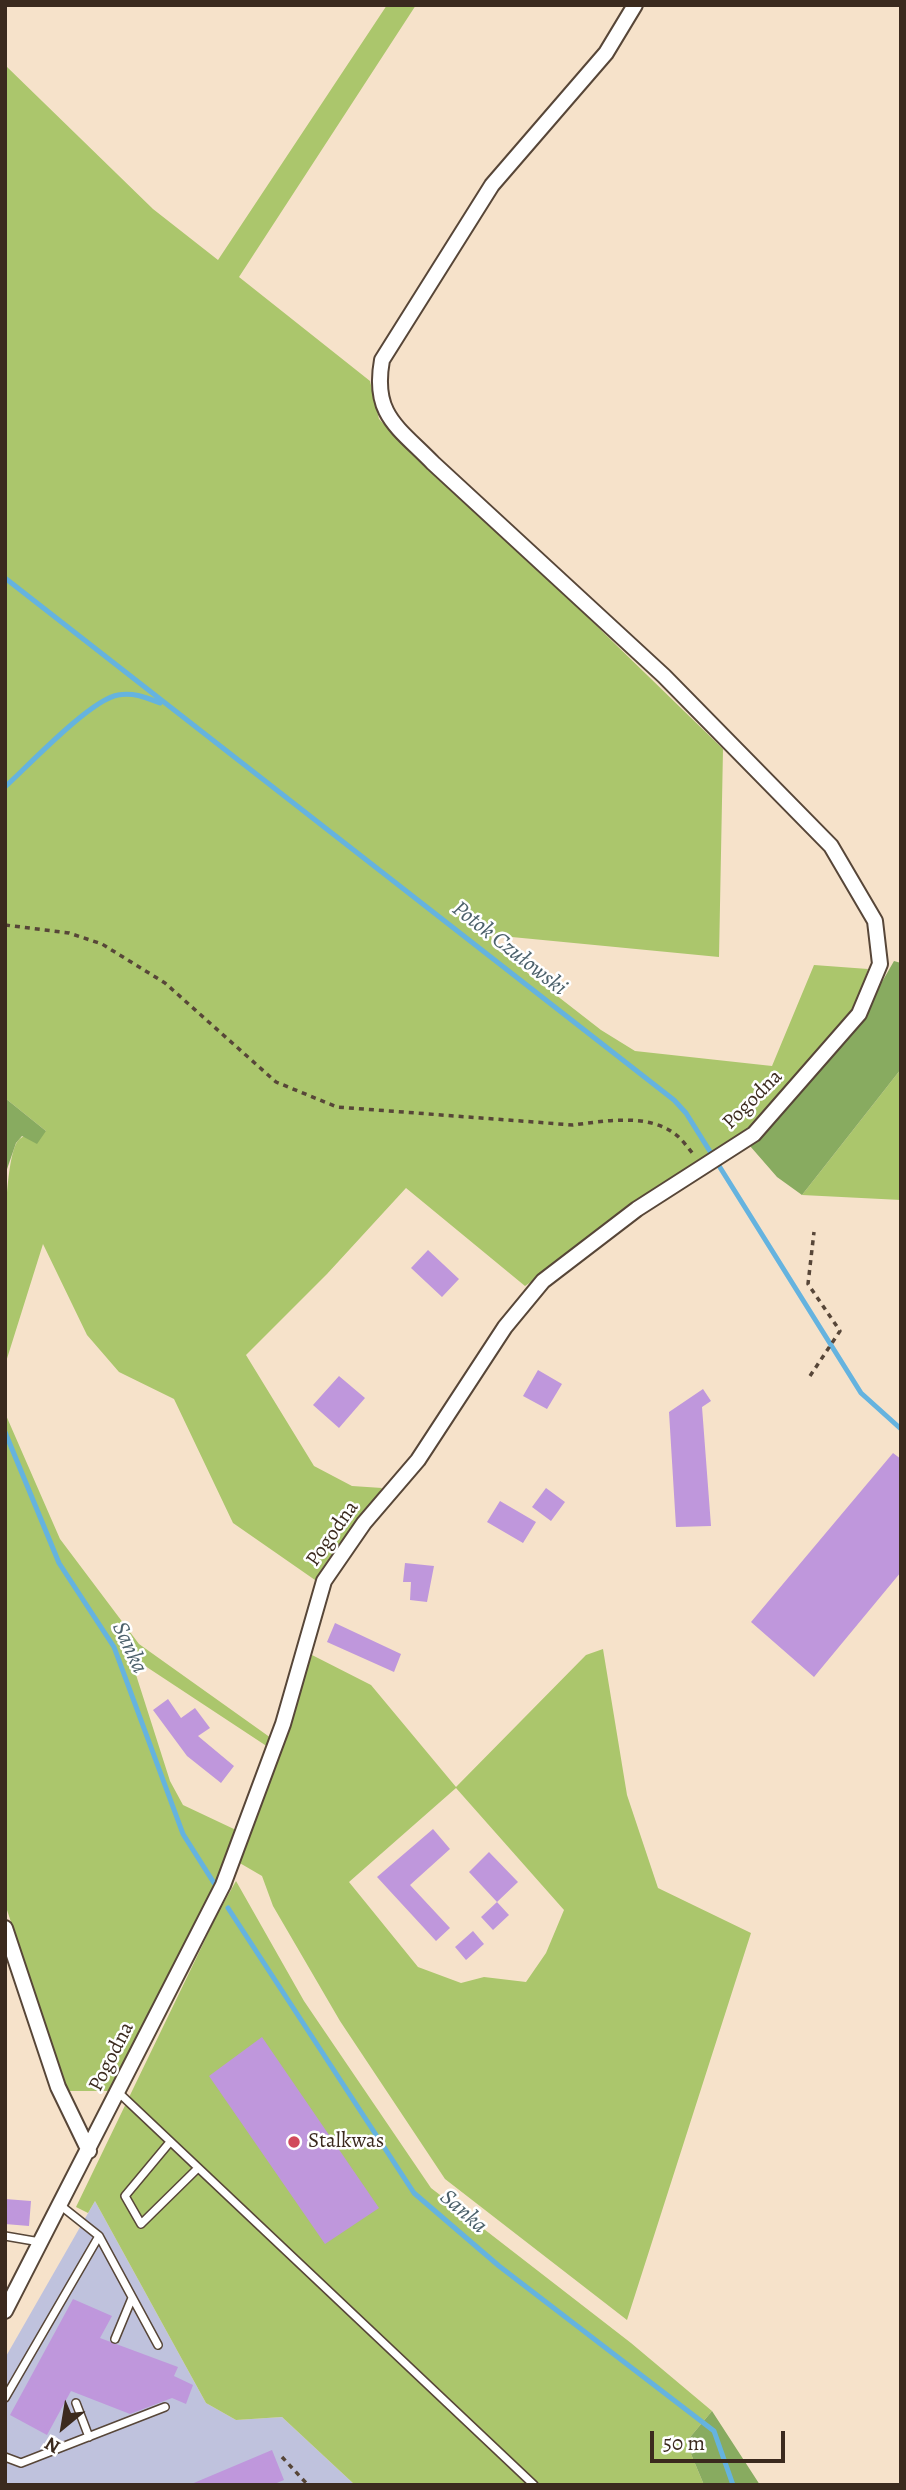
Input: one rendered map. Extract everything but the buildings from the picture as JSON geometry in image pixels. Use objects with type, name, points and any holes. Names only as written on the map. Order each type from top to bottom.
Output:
[{"type":"street","name":"Pogodna","points":[[5,2311],[223,1885],[283,1724],[324,1581],[364,1523],[418,1461],[505,1327],[543,1281],[637,1209],[754,1135],[859,1014],[880,964],[875,921],[831,846],[664,676],[433,463],[397,426],[382,406],[378,382],[382,360],[492,185],[606,52],[635,5]]},
{"type":"street","points":[[5,1928],[58,2087],[89,2151]]},
{"type":"lane","points":[[118,2092],[534,2485]]},
{"type":"lane","points":[[170,2142],[125,2196],[141,2224],[198,2168]]},
{"type":"lane","points":[[61,2205],[99,2236],[158,2345]]},
{"type":"lane","points":[[5,2236],[41,2243]]},
{"type":"lane","points":[[5,2398],[99,2236]]},
{"type":"lane","points":[[115,2339],[132,2298]]},
{"type":"lane","points":[[76,2403],[89,2437]]},
{"type":"lane","points":[[5,2457],[22,2463],[164,2407]]},
{"type":"path","points":[[5,925],[69,933],[102,944],[165,983],[276,1082],[337,1107],[573,1125],[610,1120],[640,1121],[675,1133],[705,1168]]},
{"type":"path","points":[[810,1376],[840,1331],[808,1284],[814,1232]]},
{"type":"path","points":[[282,2457],[308,2485]]},
{"type":"shaded area","points":[[95,2201],[206,2403],[236,2420],[282,2417],[355,2485],[5,2485],[5,2358]]},
{"type":"green space","points":[[387,5],[416,5],[239,277],[370,381],[379,419],[424,466],[569,599],[723,749],[719,957],[491,935],[493,946],[601,1030],[635,1051],[772,1066],[814,965],[868,969],[854,1011],[754,1123],[720,1151],[525,1286],[406,1188],[327,1274],[246,1355],[314,1466],[352,1486],[382,1488],[315,1580],[233,1523],[174,1399],[119,1372],[87,1335],[43,1244],[5,1365],[6,1214],[12,1158],[20,1139],[46,1131],[5,1098],[5,65],[153,209],[218,260]]},
{"type":"green space","points":[[894,961],[901,963],[901,1069],[802,1195],[777,1177],[750,1146],[856,1027]]},
{"type":"green space","points":[[901,1069],[901,1200],[802,1195]]},
{"type":"green space","points":[[5,1098],[46,1131],[37,1144],[22,1136],[16,1143],[5,1175]]},
{"type":"green space","points":[[5,1413],[60,1539],[139,1644],[271,1738],[268,1747],[130,1656],[170,1781],[183,1805],[236,1830],[220,1877],[112,2091],[67,2091],[5,1904]]},
{"type":"green space","points":[[603,1649],[627,1795],[658,1888],[751,1933],[627,2320],[445,2179],[340,2021],[273,1906],[262,1876],[238,1862],[312,1655],[371,1685],[456,1787],[586,1655]],"holes":[[[456,1788],[564,1910],[546,1953],[526,1982],[484,1977],[461,1983],[418,1967],[349,1882]]]},
{"type":"green space","points":[[236,1881],[304,2001],[431,2188],[631,2343],[712,2411],[686,2442],[704,2485],[355,2485],[282,2417],[236,2420],[206,2403],[95,2201],[88,2213],[76,2207]]},
{"type":"green space","points":[[712,2411],[760,2485],[704,2485],[686,2442]]},
{"type":"waterway","name":"Potok Czułowski","points":[[5,578],[674,1100],[686,1113],[861,1393],[901,1429]]},
{"type":"waterway","points":[[5,787],[76,721],[106,699],[129,694],[160,703]]},
{"type":"waterway","name":"Sanka","points":[[5,1432],[59,1563],[114,1647],[183,1834],[214,1883]]},
{"type":"waterway","name":"Sanka","points":[[228,1908],[414,2193],[499,2266],[714,2431],[733,2485]]},
{"type":"place","name":"Stalkwas","points":[[294,2142]]}]
